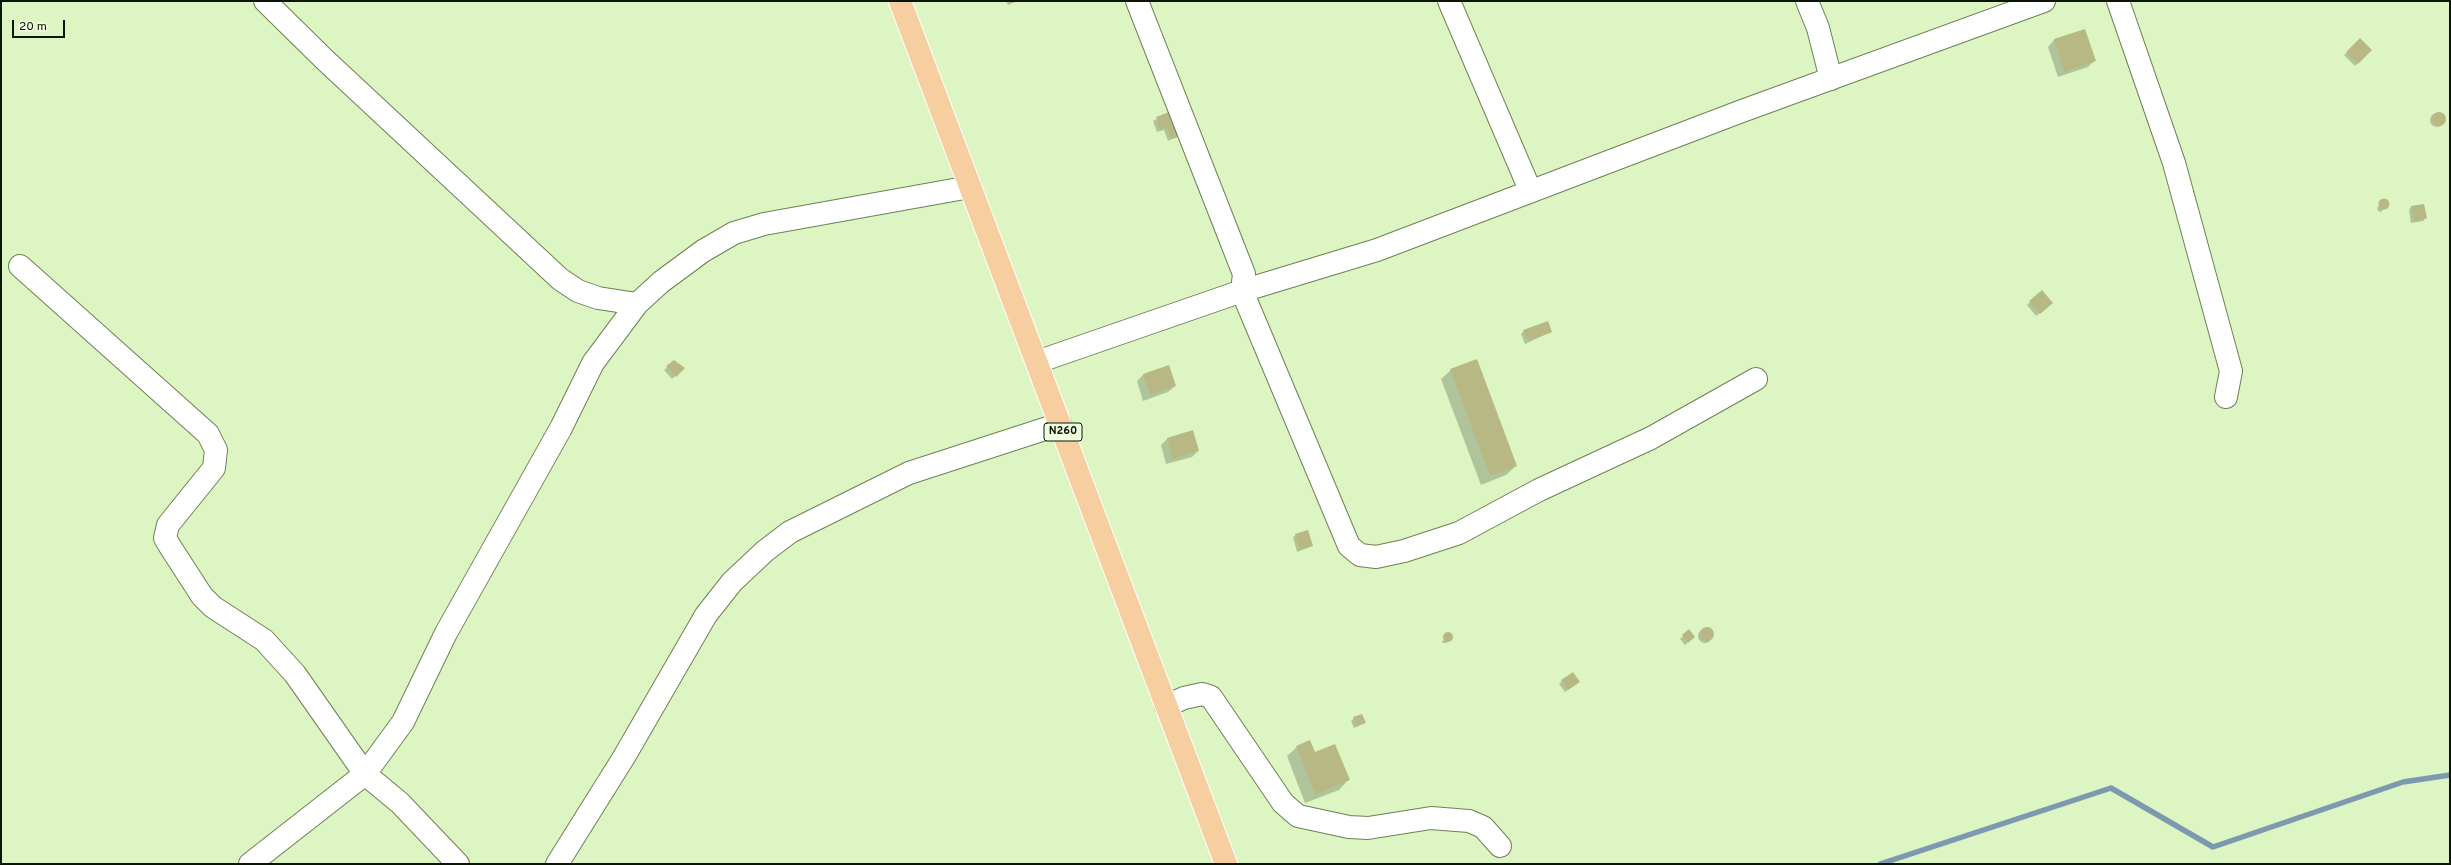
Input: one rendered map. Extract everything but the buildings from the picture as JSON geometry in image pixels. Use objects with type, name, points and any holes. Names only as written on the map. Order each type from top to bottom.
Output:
[{"type":"main road","name":"N260","points":[[900,1],[1226,864]]},
{"type":"street","points":[[265,1],[324,59],[560,279],[578,291],[598,298],[637,304]]},
{"type":"street","points":[[1137,1],[1244,274],[1242,291],[1349,546],[1360,556],[1376,556],[1404,552],[1459,533],[1532,493],[1651,438],[1756,379]]},
{"type":"street","points":[[1450,1],[1530,190]]},
{"type":"street","points":[[1807,1],[1818,28],[1831,79]]},
{"type":"street","points":[[1037,362],[1242,291],[1377,250],[1530,190],[2044,1]]},
{"type":"street","points":[[2118,1],[2183,194],[2231,371],[2226,397]]},
{"type":"street","points":[[250,864],[365,774],[403,722],[446,633],[558,435],[593,363],[637,304],[661,282],[703,251],[734,233],[764,224],[970,187]]},
{"type":"street","points":[[20,266],[208,434],[216,450],[214,468],[168,525],[165,538],[202,596],[213,607],[264,640],[295,674],[365,774],[400,803],[458,864]]},
{"type":"street","points":[[557,864],[624,757],[706,615],[732,582],[765,551],[790,532],[909,473],[1060,424]]},
{"type":"street","points":[[1166,706],[1184,698],[1202,694],[1212,697],[1283,803],[1298,816],[1349,828],[1368,828],[1431,818],[1469,821],[1483,828],[1500,846]]},
{"type":"waterway","points":[[1880,864],[2111,788],[2213,847],[2403,782],[2450,775]]}]
